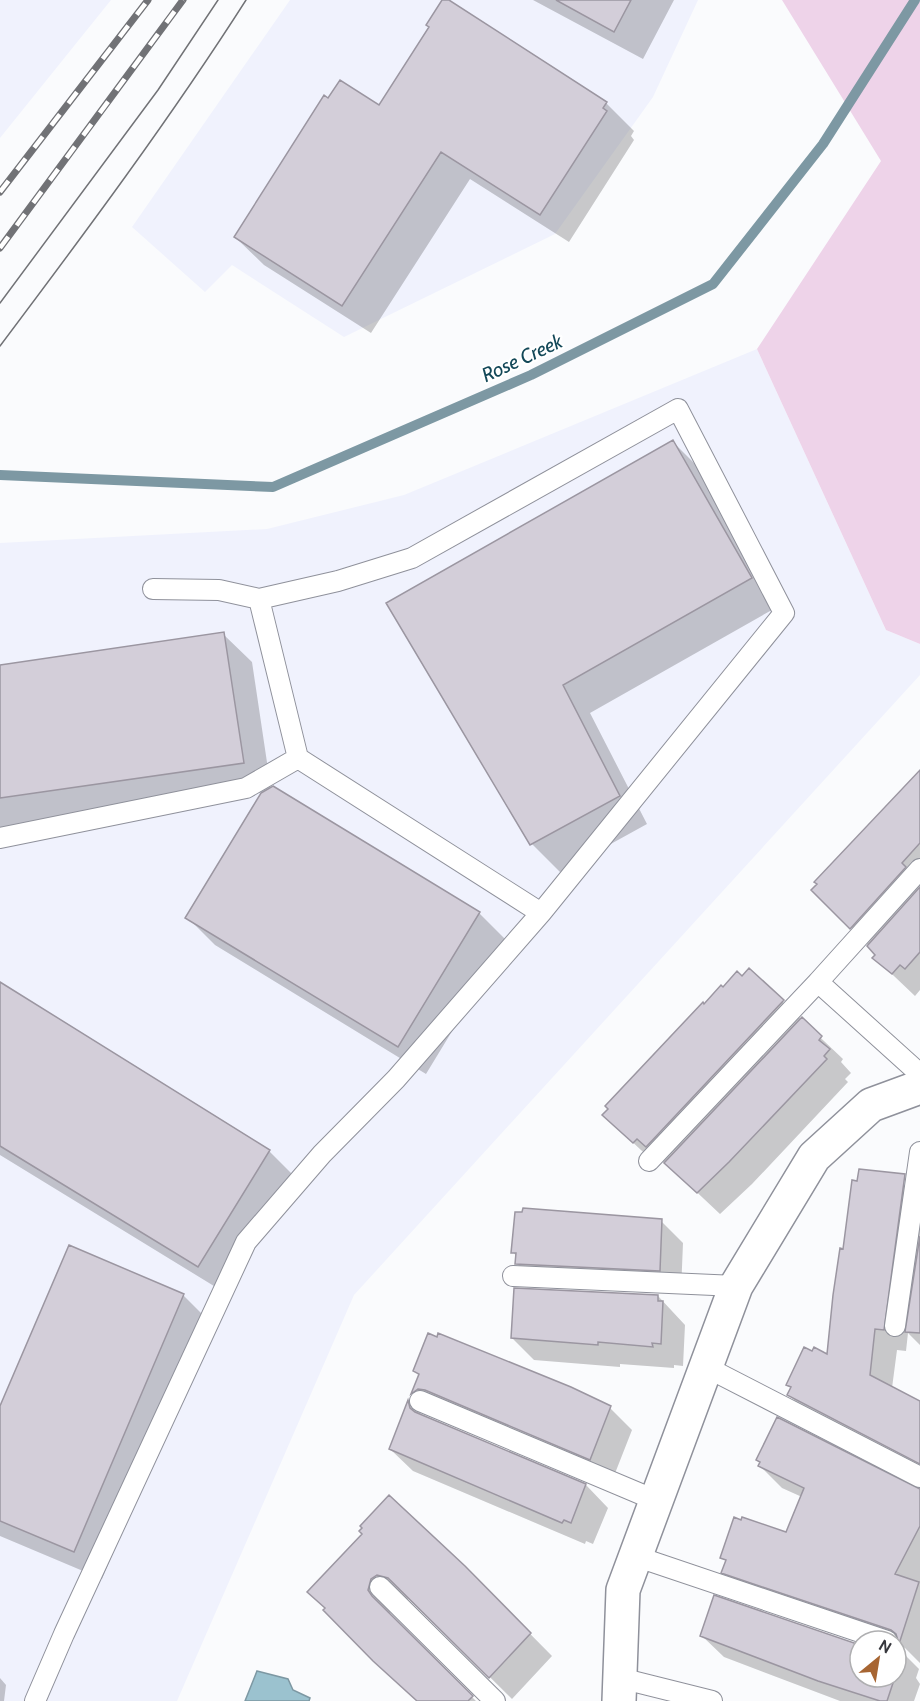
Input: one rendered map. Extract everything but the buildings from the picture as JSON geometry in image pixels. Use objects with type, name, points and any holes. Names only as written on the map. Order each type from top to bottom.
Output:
[{"type":"street","points":[[619,1689],[623,1590],[736,1286],[814,1158],[871,1105],[920,1087]]},
{"type":"lane","points":[[35,1701],[246,1242],[322,1154],[396,1079],[541,913],[784,613],[678,409],[412,558],[338,581],[259,599],[219,590],[153,589]]},
{"type":"lane","points":[[259,599],[298,758],[541,913]]},
{"type":"lane","points":[[0,838],[246,788],[298,758]]},
{"type":"lane","points":[[649,1161],[818,982],[920,869]]},
{"type":"lane","points":[[818,982],[920,1074]]},
{"type":"lane","points":[[895,1326],[920,1152]]},
{"type":"lane","points":[[513,1276],[736,1286]]},
{"type":"lane","points":[[706,1367],[920,1477]]},
{"type":"lane","points":[[420,1401],[655,1500]]},
{"type":"lane","points":[[635,1556],[851,1629]]},
{"type":"lane","points":[[380,1587],[495,1701]]},
{"type":"lane","points":[[619,1689],[712,1701]]},
{"type":"shaded area","points":[[0,0],[111,0],[0,138]]},
{"type":"shaded area","points":[[290,0],[698,0],[653,97],[555,234],[344,337],[232,265],[205,292],[132,227]]},
{"type":"shaded area","points":[[782,0],[920,0],[920,644],[886,630],[757,349],[881,161]]},
{"type":"shaded area","points":[[757,349],[886,630],[920,644],[920,675],[354,1295],[177,1701],[0,1701],[0,543],[267,529],[404,495]]},
{"type":"water","points":[[257,1671],[288,1679],[293,1690],[310,1698],[309,1701],[245,1701]]},
{"type":"waterway","name":"Rose Creek","points":[[0,475],[273,487],[531,375],[713,284],[823,144],[915,0]]},
{"type":"tram line","points":[[0,303],[158,90],[218,0]]},
{"type":"tram line","points":[[0,346],[157,132],[246,0]]},
{"type":"railway","points":[[0,192],[148,0]]},
{"type":"railway","points":[[0,248],[183,0]]}]
